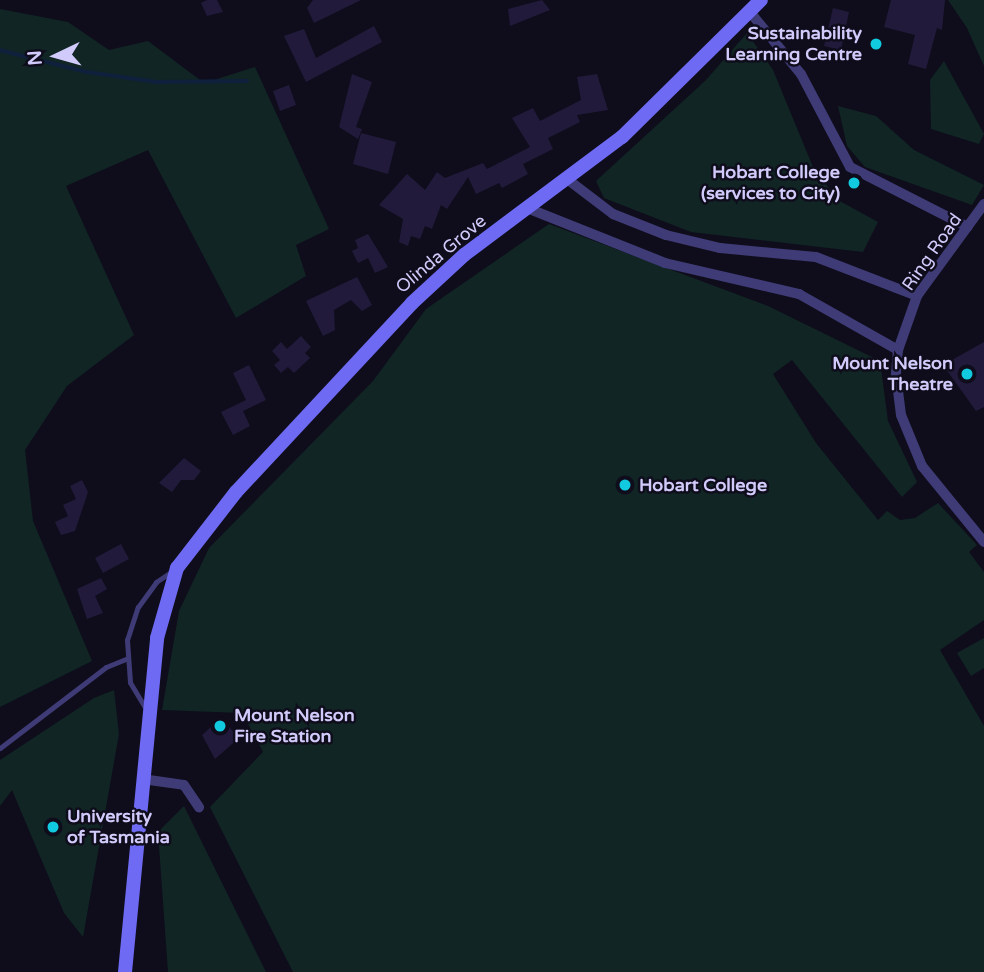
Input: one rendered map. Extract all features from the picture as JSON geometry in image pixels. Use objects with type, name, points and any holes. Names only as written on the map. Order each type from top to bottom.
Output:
[{"type":"main road","name":"Olinda Grove","points":[[125,972],[160,617],[177,568],[236,492],[396,318],[464,255],[567,180],[646,116],[761,0]]},
{"type":"street","points":[[750,12],[802,74],[850,167],[869,181],[968,227]]},
{"type":"street","points":[[567,180],[613,214],[666,235],[720,248],[816,257],[917,296]]},
{"type":"street","name":"Ring Road","points":[[984,204],[917,296],[898,350],[896,388],[909,440],[922,466],[984,542]]},
{"type":"street","points":[[527,208],[665,263],[799,294],[898,350]]},
{"type":"street","points":[[142,779],[184,785],[199,807]]},
{"type":"lane","name":"Olinda Grove","points":[[149,712],[134,695],[126,659],[138,607],[156,582],[177,568]]},
{"type":"lane","points":[[0,748],[106,667],[126,659]]},
{"type":"green space","points":[[948,0],[984,0],[984,66],[967,28]]},
{"type":"green space","points":[[0,9],[68,22],[109,50],[148,41],[204,83],[255,67],[329,229],[296,245],[306,276],[236,318],[148,150],[66,186],[134,335],[67,386],[25,450],[33,521],[92,661],[0,707]]},
{"type":"green space","points":[[747,33],[773,70],[813,167],[838,200],[878,222],[863,252],[691,232],[604,198],[596,181],[706,80]]},
{"type":"green space","points":[[944,61],[984,134],[979,144],[931,129],[930,80]]},
{"type":"green space","points":[[838,106],[876,116],[914,150],[984,185],[972,205],[865,167],[847,146]]},
{"type":"green space","name":"Hobart College","points":[[549,224],[768,306],[880,361],[888,421],[917,482],[902,497],[792,360],[773,374],[816,443],[878,520],[887,511],[900,520],[915,518],[938,503],[977,545],[969,552],[984,572],[984,620],[940,650],[984,726],[984,972],[293,972],[210,807],[263,752],[242,713],[162,710],[179,611],[209,548],[373,381],[426,309]]},
{"type":"green space","points":[[984,638],[984,668],[971,676],[957,653]]},
{"type":"green space","points":[[114,690],[119,734],[83,937],[64,913],[12,790],[0,806],[0,760],[94,698]]},
{"type":"green space","points":[[184,806],[266,972],[168,972],[158,832]]},
{"type":"building","points":[[217,0],[223,12],[207,16],[201,3]]},
{"type":"building","points":[[313,0],[361,0],[314,23],[307,8]]},
{"type":"building","points":[[542,0],[550,10],[510,26],[508,9]]},
{"type":"building","points":[[891,0],[945,0],[942,30],[937,28],[926,69],[908,64],[915,35],[884,27]]},
{"type":"building","points":[[833,8],[849,12],[841,50],[824,46]]},
{"type":"building","points":[[374,26],[382,42],[306,82],[284,36],[304,29],[316,58]]},
{"type":"building","points":[[352,74],[372,82],[356,127],[362,129],[358,139],[339,127]]},
{"type":"building","points":[[597,74],[608,110],[577,115],[580,122],[548,138],[553,149],[523,164],[528,174],[502,188],[499,183],[476,194],[468,177],[447,209],[441,205],[432,229],[425,226],[420,239],[411,236],[408,246],[399,242],[403,219],[379,205],[407,174],[425,190],[437,172],[445,178],[483,163],[487,169],[530,147],[512,118],[533,108],[540,121],[581,100],[577,77]]},
{"type":"building","points":[[289,85],[296,105],[280,111],[273,91]]},
{"type":"building","points":[[361,133],[396,142],[388,174],[353,164]]},
{"type":"building","points":[[368,234],[388,267],[375,273],[368,258],[358,263],[352,251],[358,248],[355,240]]},
{"type":"building","points":[[357,277],[372,305],[362,311],[351,300],[334,310],[335,330],[323,336],[306,301]]},
{"type":"building","points":[[301,336],[311,347],[305,353],[310,358],[294,373],[288,367],[281,373],[274,365],[280,360],[272,351],[281,342],[287,349]]},
{"type":"building","name":"Mount Nelson Theatre","points":[[984,342],[984,407],[976,411],[943,365]]},
{"type":"building","points":[[249,365],[266,400],[243,411],[250,426],[233,435],[221,412],[246,400],[233,373]]},
{"type":"building","points":[[184,458],[201,471],[194,480],[181,480],[172,492],[159,483]]},
{"type":"building","points":[[82,480],[88,492],[75,531],[61,535],[55,522],[68,516],[63,505],[76,499],[70,486]]},
{"type":"building","points":[[121,544],[129,559],[103,573],[95,558]]},
{"type":"building","points":[[101,578],[107,589],[95,596],[103,613],[87,619],[77,589]]},
{"type":"building","points":[[221,718],[239,738],[215,759],[202,735]]},
{"type":"waterway","points":[[0,50],[87,72],[156,82],[247,81]]},
{"type":"place","name":"Sustainability Learning Centre","points":[[876,44]]},
{"type":"place","name":"Hobart College (services to City)","points":[[854,183]]},
{"type":"place","name":"Mount Nelson Theatre","points":[[967,374]]},
{"type":"place","name":"Hobart College","points":[[625,485]]},
{"type":"place","name":"Mount Nelson Fire Station","points":[[220,726]]},
{"type":"place","name":"University of Tasmania","points":[[53,827]]}]
